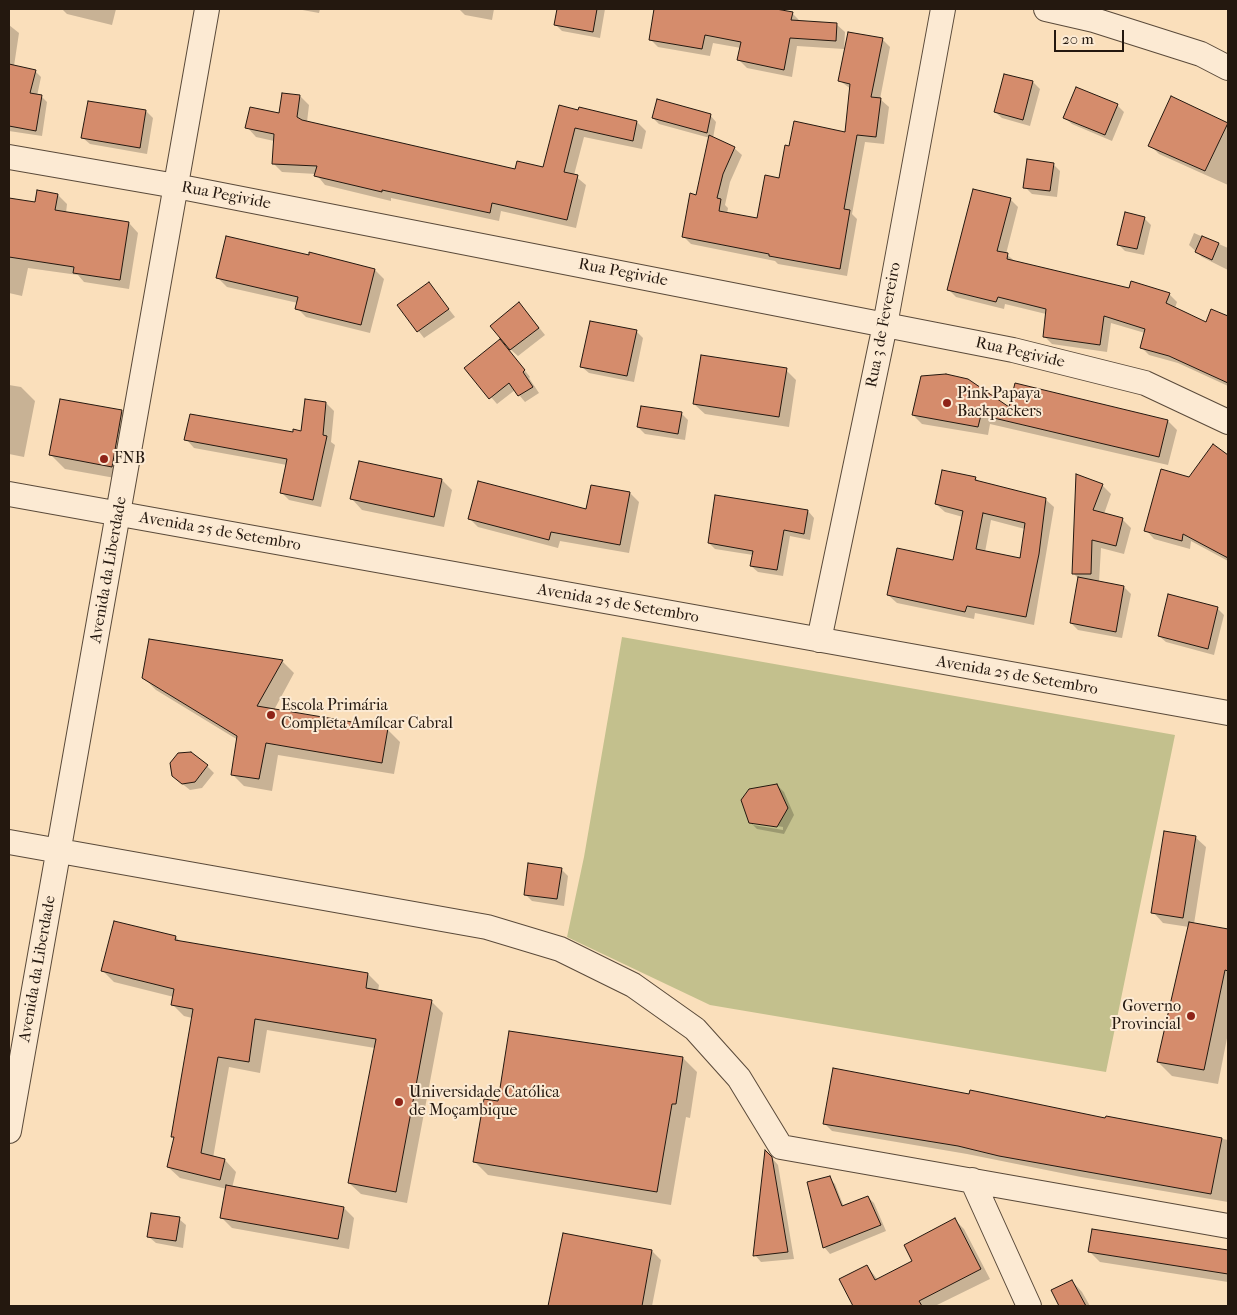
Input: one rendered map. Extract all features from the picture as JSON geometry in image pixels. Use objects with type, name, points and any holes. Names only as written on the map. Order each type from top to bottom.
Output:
[{"type":"street","name":"Avenida da Liberdade","points":[[9,1131],[207,9]]},
{"type":"street","name":"Rua 3 de Fevereiro","points":[[819,640],[885,325],[943,9]]},
{"type":"street","points":[[1046,9],[1094,20],[1201,54],[1228,68]]},
{"type":"street","points":[[1201,54],[1228,51]]},
{"type":"street","name":"Rua Pegivide","points":[[9,157],[176,186],[1013,350],[1145,383],[1228,420]]},
{"type":"street","name":"Avenida 25 de Setembro","points":[[9,494],[1228,714]]},
{"type":"street","points":[[9,842],[488,927],[560,949],[633,985],[695,1029],[739,1078],[781,1147],[1228,1226]]},
{"type":"street","points":[[972,1180],[1029,1306]]},
{"type":"shaded area","points":[[622,637],[1175,735],[1106,1072],[710,1005],[567,937],[584,857]]},
{"type":"building","points":[[557,9],[597,9],[593,32],[554,25]]},
{"type":"building","points":[[654,9],[776,9],[793,12],[791,20],[837,23],[836,41],[790,38],[784,70],[737,60],[741,42],[705,35],[702,49],[649,40]]},
{"type":"building","points":[[848,32],[883,38],[871,97],[881,98],[876,137],[857,135],[844,209],[850,210],[840,269],[682,237],[690,193],[696,195],[709,135],[735,147],[723,174],[717,198],[721,199],[719,211],[757,218],[765,175],[779,178],[785,145],[789,146],[794,121],[845,132],[850,84],[838,81]]},
{"type":"building","points":[[9,64],[36,70],[30,93],[42,95],[36,131],[9,126]]},
{"type":"building","points":[[1004,74],[1033,81],[1023,120],[994,112]]},
{"type":"building","points":[[1076,87],[1118,104],[1105,135],[1063,118]]},
{"type":"building","points":[[282,93],[300,95],[297,117],[302,120],[515,169],[517,161],[543,167],[559,105],[578,110],[579,107],[637,121],[633,141],[575,128],[564,172],[578,175],[567,220],[492,203],[490,213],[382,190],[382,192],[314,176],[317,166],[272,164],[274,134],[245,128],[250,107],[279,113]]},
{"type":"building","points":[[1171,96],[1228,123],[1205,171],[1148,146]]},
{"type":"building","points":[[657,99],[711,114],[707,133],[652,118]]},
{"type":"building","points":[[88,101],[146,110],[140,148],[81,138]]},
{"type":"building","points":[[1027,159],[1054,163],[1050,191],[1023,188]]},
{"type":"building","points":[[973,189],[1011,198],[997,251],[1008,253],[1007,259],[1129,288],[1131,281],[1170,293],[1166,303],[1206,322],[1211,309],[1228,316],[1228,383],[1169,356],[1140,348],[1145,329],[1104,316],[1100,345],[1043,337],[1046,309],[998,297],[996,302],[947,290]]},
{"type":"building","points":[[37,190],[58,194],[55,210],[129,222],[120,280],[73,273],[74,267],[9,257],[9,198],[35,202]]},
{"type":"building","points":[[1125,212],[1145,217],[1137,249],[1117,245]]},
{"type":"building","points":[[226,236],[309,255],[309,252],[375,269],[361,325],[295,309],[298,297],[216,278]]},
{"type":"building","points":[[1202,236],[1219,243],[1212,260],[1195,252]]},
{"type":"building","points":[[429,282],[449,309],[417,332],[397,305]]},
{"type":"building","points":[[519,302],[539,328],[510,350],[490,326]]},
{"type":"building","points":[[590,321],[637,330],[627,376],[580,367]]},
{"type":"building","points":[[500,339],[525,370],[523,372],[533,387],[518,396],[509,383],[489,399],[464,368]]},
{"type":"building","points":[[701,355],[787,368],[779,417],[693,404]]},
{"type":"building","points":[[946,374],[968,379],[1009,407],[1015,383],[1168,420],[1159,457],[981,415],[978,427],[912,415],[921,376]]},
{"type":"building","points":[[60,399],[122,410],[112,467],[49,455]]},
{"type":"building","points":[[305,399],[326,402],[323,435],[327,436],[313,500],[280,493],[287,459],[184,440],[190,414],[293,432],[293,429],[301,431]]},
{"type":"building","points":[[641,406],[682,412],[678,434],[637,427]]},
{"type":"building","points":[[1213,444],[1228,455],[1228,558],[1183,534],[1182,541],[1144,531],[1161,469],[1189,477]]},
{"type":"building","points":[[359,461],[442,479],[434,517],[350,499]]},
{"type":"building","points":[[942,470],[976,477],[975,480],[1046,498],[1039,554],[1026,617],[967,606],[965,612],[887,595],[897,548],[953,560],[963,511],[935,504]],"holes":[[[983,513],[1025,523],[1020,558],[976,549]]]},
{"type":"building","points":[[1076,474],[1103,484],[1093,510],[1123,518],[1116,546],[1092,540],[1091,574],[1072,574]]},
{"type":"building","points":[[478,481],[586,509],[591,485],[630,492],[620,545],[551,532],[549,540],[468,519]]},
{"type":"building","points":[[715,495],[808,510],[804,534],[784,530],[777,570],[750,566],[753,551],[708,543]]},
{"type":"building","points":[[1078,577],[1124,586],[1116,632],[1070,623]]},
{"type":"building","points":[[1168,594],[1218,607],[1208,649],[1158,636]]},
{"type":"building","points":[[149,639],[283,660],[257,706],[388,728],[382,763],[266,743],[259,779],[231,775],[237,736],[142,678]]},
{"type":"building","points":[[191,752],[208,765],[195,782],[182,784],[172,776],[170,763],[178,753]]},
{"type":"building","points":[[777,784],[788,808],[777,827],[749,823],[741,800],[749,789]]},
{"type":"building","points":[[1164,831],[1196,836],[1183,918],[1151,913]]},
{"type":"building","points":[[528,863],[562,868],[557,899],[524,895]]},
{"type":"building","points":[[114,921],[176,936],[175,940],[368,973],[366,988],[432,1000],[396,1192],[348,1183],[376,1039],[255,1019],[249,1062],[218,1057],[201,1153],[225,1159],[220,1180],[167,1167],[174,1137],[171,1137],[193,1009],[171,1005],[174,989],[101,971]]},
{"type":"building","name":"Governo Provincial","points":[[1189,922],[1228,929],[1228,971],[1225,970],[1204,1070],[1157,1062]]},
{"type":"building","points":[[509,1031],[683,1057],[676,1104],[672,1104],[657,1192],[473,1162],[484,1099],[498,1101]]},
{"type":"building","points":[[833,1068],[969,1094],[970,1090],[1105,1118],[1106,1116],[1222,1138],[1211,1194],[999,1156],[958,1146],[823,1124]]},
{"type":"building","points":[[765,1150],[772,1157],[788,1252],[753,1256]]},
{"type":"building","points":[[830,1176],[842,1206],[868,1196],[881,1225],[823,1248],[807,1182]]},
{"type":"building","points":[[226,1185],[344,1207],[338,1239],[220,1218]]},
{"type":"building","points":[[151,1213],[180,1217],[176,1241],[147,1237]]},
{"type":"building","points":[[955,1218],[981,1269],[919,1301],[922,1306],[853,1306],[839,1279],[867,1265],[875,1280],[912,1261],[904,1245]]},
{"type":"building","points":[[1092,1229],[1228,1250],[1228,1274],[1088,1252]]},
{"type":"building","points":[[563,1233],[652,1250],[642,1306],[548,1306]]},
{"type":"building","points":[[1072,1280],[1086,1306],[1059,1306],[1051,1290]]},
{"type":"place","name":"Pink Papaya Backpackers","points":[[947,403]]},
{"type":"place","name":"FNB","points":[[104,459]]},
{"type":"place","name":"Escola Primária Completa Amílcar Cabral","points":[[271,715]]},
{"type":"place","name":"Governo Provincial","points":[[1191,1016]]},
{"type":"place","name":"Universidade Católica de Moçambique","points":[[399,1102]]}]
